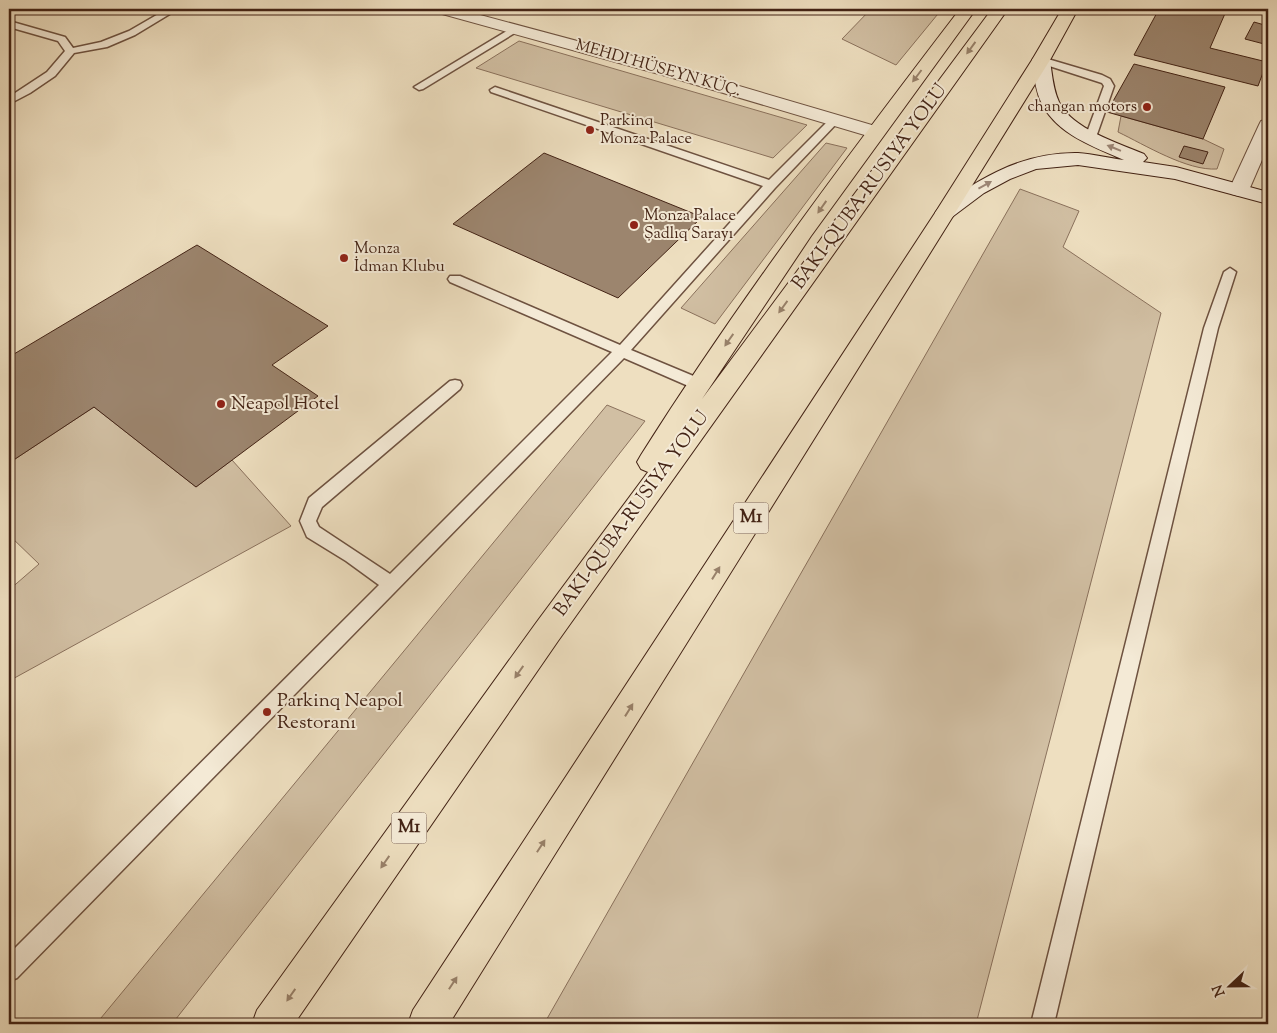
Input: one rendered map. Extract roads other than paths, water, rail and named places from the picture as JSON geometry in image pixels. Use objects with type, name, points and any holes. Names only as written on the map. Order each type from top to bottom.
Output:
[{"type":"highway","points":[[547,632],[698,384],[875,132],[968,9]]},
{"type":"highway","name":"M1","points":[[270,1024],[547,632],[1000,9]]},
{"type":"highway","name":"M1","points":[[427,1024],[945,213],[1041,60],[1070,9]]},
{"type":"street","name":"MEHDI HÜSEYN KÜÇ.","points":[[441,9],[672,72],[875,132]]},
{"type":"street","points":[[1041,60],[1050,104],[1065,121],[1091,138],[1176,173]]},
{"type":"street","points":[[1239,190],[1268,125]]},
{"type":"street","points":[[945,213],[985,184],[1003,175],[1033,164],[1078,159],[1176,173],[1268,198]]},
{"type":"lane","points":[[70,51],[103,45],[132,34],[173,9]]},
{"type":"lane","points":[[9,24],[62,39],[70,51]]},
{"type":"lane","points":[[419,87],[515,29]]},
{"type":"lane","points":[[9,101],[40,83],[63,64],[70,51]]},
{"type":"lane","points":[[1041,60],[1098,76],[1106,81],[1109,86],[1091,138]]},
{"type":"lane","points":[[495,90],[771,185]]},
{"type":"lane","points":[[9,970],[621,352],[771,185],[835,120]]},
{"type":"lane","points":[[1042,1024],[1211,328],[1230,272]]},
{"type":"lane","points":[[455,279],[698,384]]},
{"type":"lane","points":[[391,584],[352,556],[313,532],[308,522],[315,503],[455,385]]},
{"type":"place","name":"changan motors","points":[[1147,107]]},
{"type":"place","name":"Parkinq Monza Palace","points":[[590,130]]},
{"type":"place","name":"Monza Palace Şadlıq Sarayı","points":[[634,225]]},
{"type":"place","name":"Monza İdman Klubu","points":[[344,258]]},
{"type":"place","name":"Neapol Hotel","points":[[221,404]]},
{"type":"place","name":"Parkinq Neapol Restoranı","points":[[267,712]]}]
